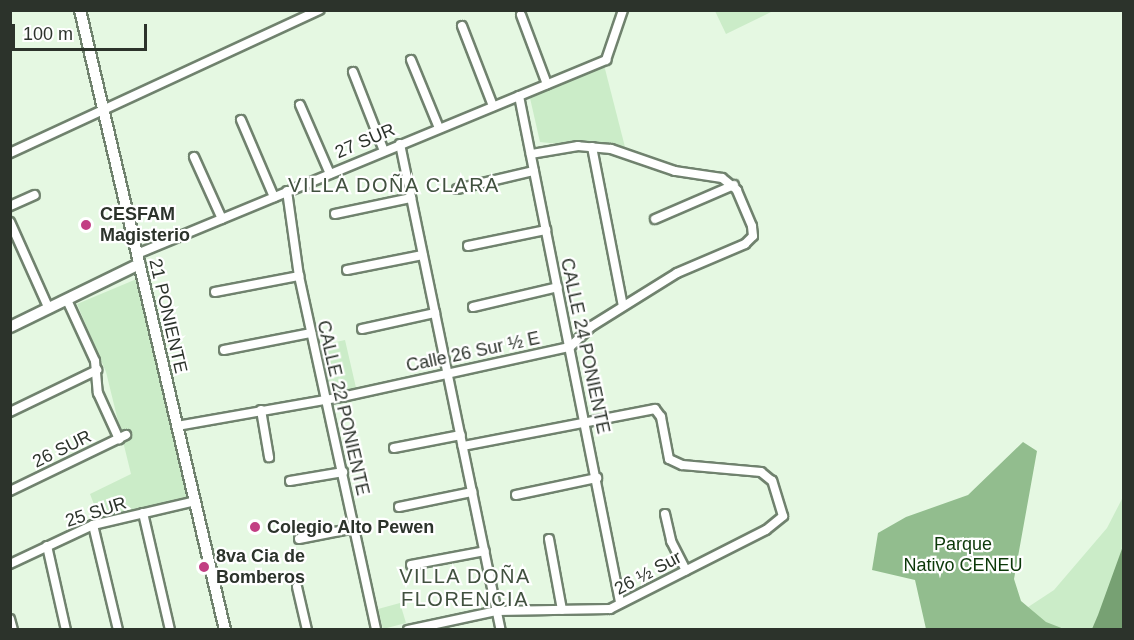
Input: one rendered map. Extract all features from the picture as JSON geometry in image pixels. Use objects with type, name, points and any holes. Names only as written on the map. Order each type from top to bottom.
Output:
[{"type":"street","name":"21 PONIENTE","points":[[80,10],[225,630]]},
{"type":"street","points":[[10,153],[103,108],[320,10]]},
{"type":"street","name":"27 SUR","points":[[10,327],[67,300],[138,259],[222,219],[606,60],[623,10]]},
{"type":"street","points":[[521,15],[547,84]]},
{"type":"street","points":[[462,26],[493,106]]},
{"type":"street","points":[[411,60],[439,129]]},
{"type":"street","points":[[353,72],[384,151]]},
{"type":"street","name":"CALLE 24 PONIENTE","points":[[519,96],[586,422],[620,602]]},
{"type":"street","points":[[300,105],[330,174]]},
{"type":"street","points":[[242,120],[274,197]]},
{"type":"street","points":[[400,144],[501,630]]},
{"type":"street","points":[[531,154],[563,147],[592,147],[631,153],[675,171],[731,183]]},
{"type":"street","points":[[592,147],[623,306]]},
{"type":"street","points":[[194,158],[222,219]]},
{"type":"street","points":[[458,189],[534,171]]},
{"type":"street","points":[[655,219],[731,183]]},
{"type":"street","points":[[570,347],[592,326],[677,273],[750,241],[752,226],[731,183]]},
{"type":"street","name":"CALLE 22 PONIENTE","points":[[288,191],[299,276],[376,630]]},
{"type":"street","points":[[10,206],[35,195]]},
{"type":"street","points":[[335,214],[411,198]]},
{"type":"street","points":[[10,222],[49,309]]},
{"type":"street","points":[[468,246],[546,230]]},
{"type":"street","points":[[347,270],[423,255]]},
{"type":"street","points":[[215,292],[299,276]]},
{"type":"street","points":[[473,307],[558,287]]},
{"type":"street","points":[[10,412],[97,370],[67,300]]},
{"type":"street","points":[[362,329],[435,313]]},
{"type":"street","points":[[224,351],[311,333]]},
{"type":"street","name":"Calle 26 Sur ½ E","points":[[177,426],[327,400],[570,347]]},
{"type":"street","name":"26 SUR","points":[[10,490],[122,437],[98,393],[97,370]]},
{"type":"street","name":"26 ½ Sur","points":[[408,630],[497,611],[610,609],[766,530],[783,516],[772,481],[761,472],[682,465],[669,459],[661,417],[655,409],[586,422]]},
{"type":"street","points":[[261,410],[269,457]]},
{"type":"street","points":[[463,446],[586,422]]},
{"type":"street","points":[[394,448],[460,435]]},
{"type":"street","points":[[290,481],[343,472]]},
{"type":"street","points":[[516,495],[597,478]]},
{"type":"street","points":[[399,507],[472,492]]},
{"type":"street","name":"25 SUR","points":[[10,564],[93,525],[195,501]]},
{"type":"street","points":[[143,513],[170,630]]},
{"type":"street","points":[[665,514],[671,541],[686,570]]},
{"type":"street","points":[[93,525],[118,630]]},
{"type":"street","points":[[299,539],[355,528]]},
{"type":"street","points":[[549,539],[562,610]]},
{"type":"street","points":[[47,546],[66,630]]},
{"type":"street","points":[[411,565],[485,551]]},
{"type":"street","points":[[297,587],[307,630]]},
{"type":"street","points":[[10,619],[13,630]]},
{"type":"shaded area","points":[[715,11],[773,11],[726,34]]},
{"type":"shaded area","points":[[604,65],[626,151],[540,142],[530,98]]},
{"type":"shaded area","points":[[139,278],[188,497],[100,520],[90,494],[131,474],[106,372],[77,304]]},
{"type":"shaded area","points":[[345,340],[357,392],[328,399],[314,347]]},
{"type":"shaded area","points":[[1123,497],[1123,629],[993,630],[1054,590],[1107,528]]},
{"type":"shaded area","points":[[1123,546],[1123,629],[1092,629],[1098,615]]},
{"type":"shaded area","points":[[400,603],[406,623],[383,629],[378,609]]},
{"type":"green space","name":"Parque Nativo CENEU","points":[[1023,442],[1037,451],[1014,579],[1021,601],[1046,622],[1064,629],[926,629],[915,580],[872,570],[878,533],[906,517],[968,495]]},
{"type":"place","name":"CESFAM Magisterio","points":[[86,225]]},
{"type":"place","name":"Colegio Alto Pewen","points":[[255,527]]},
{"type":"place","name":"8va Cia de Bomberos","points":[[204,567]]},
{"type":"district","name":"VILLA DOÑA CLARA","points":[[394,185]]},
{"type":"district","name":"VILLA DOÑA FLORENCIA","points":[[465,588]]}]
